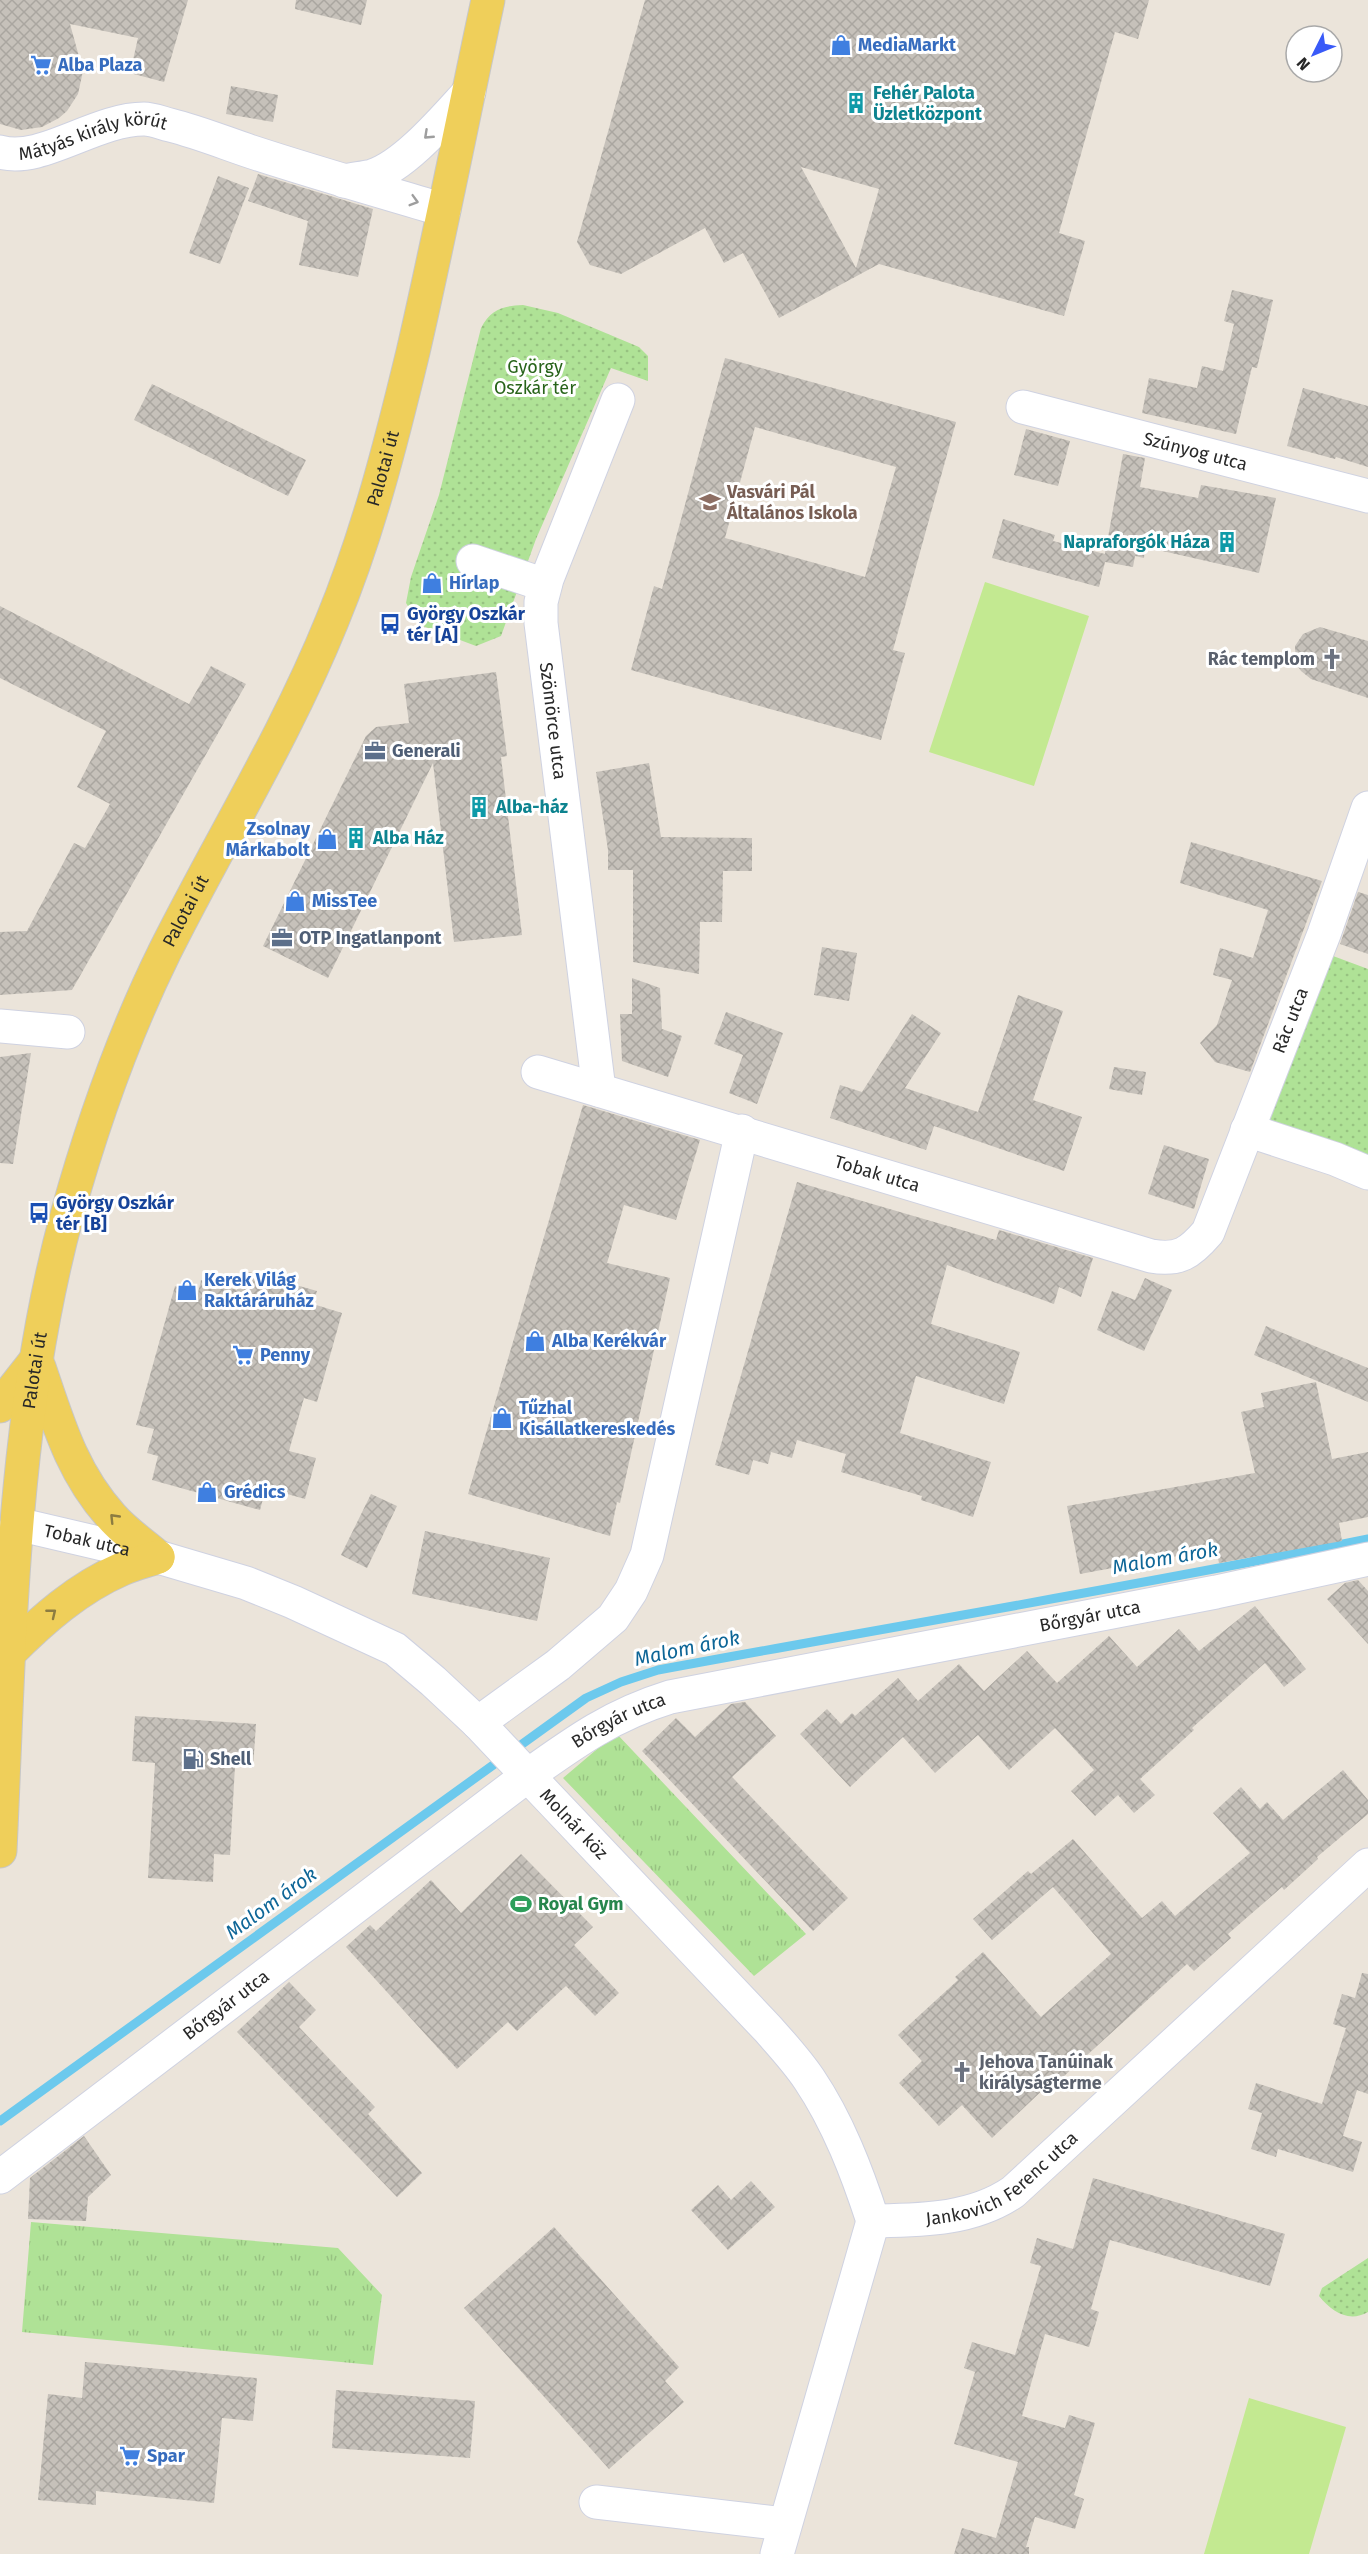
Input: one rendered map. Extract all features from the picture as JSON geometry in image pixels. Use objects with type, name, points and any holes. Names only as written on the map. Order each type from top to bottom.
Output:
[{"type":"main road","name":"Palotai út","points":[[0,1851],[9,1653],[8,1522],[54,1267],[68,1212],[98,1120],[138,1012],[163,954],[289,714],[330,626],[356,560],[389,454],[489,0]]},
{"type":"main road","points":[[0,1406],[36,1360]]},
{"type":"main road","points":[[36,1360],[71,1458],[90,1489],[113,1519],[158,1557]]},
{"type":"main road","points":[[9,1653],[51,1613],[74,1596],[122,1569],[158,1557]]},
{"type":"main road","points":[[0,1615],[9,1653]]},
{"type":"street","points":[[343,181],[373,175],[389,168],[439,124],[469,92]]},
{"type":"street","name":"Mátyás király körút","points":[[0,152],[8,155],[34,153],[95,128],[124,120],[146,118],[343,181],[444,210]]},
{"type":"street","name":"Szömörce utca","points":[[599,1090],[541,623],[541,602],[618,400]]},
{"type":"street","name":"Szúnyog utca","points":[[1023,407],[1368,496]]},
{"type":"street","points":[[473,561],[546,585]]},
{"type":"street","name":"Rác utca","points":[[1209,1232],[1324,934],[1368,808]]},
{"type":"street","points":[[0,1026],[68,1032]]},
{"type":"street","name":"Tobak utca","points":[[538,1072],[742,1131],[1151,1256],[1168,1259],[1183,1255],[1196,1247],[1209,1232]]},
{"type":"street","points":[[1247,1130],[1335,1159],[1368,1173]]},
{"type":"street","points":[[505,1752],[590,1640],[613,1618],[635,1582],[646,1555],[742,1131]]},
{"type":"street","name":"Tobak utca","points":[[8,1522],[158,1557]]},
{"type":"street","name":"Molnár köz","points":[[158,1557],[246,1583],[274,1594],[395,1649],[433,1681],[505,1752],[735,1991],[808,2078],[834,2120],[873,2221]]},
{"type":"street","name":"Bőrgyár utca","points":[[0,2177],[505,1752],[602,1724],[636,1708],[670,1697],[1216,1592],[1368,1559]]},
{"type":"street","name":"Jankovich Ferenc utca","points":[[873,2221],[961,2215],[999,2202],[1014,2192],[1368,1865]]},
{"type":"street","points":[[596,2502],[780,2539],[873,2221]]},
{"type":"green space","name":"György Oszkár tér","points":[[523,305],[558,313],[639,347],[648,356],[648,381],[611,368],[536,539],[501,636],[476,646],[420,625],[406,603],[411,577],[439,495],[481,328],[498,310]]},
{"type":"green space","points":[[985,582],[1089,616],[1034,786],[929,752]]},
{"type":"green space","points":[[1317,950],[1368,969],[1368,1173],[1247,1130]]},
{"type":"green space","points":[[616,1733],[806,1934],[754,1976],[563,1778]]},
{"type":"green space","points":[[31,2222],[338,2248],[382,2295],[373,2365],[22,2332]]},
{"type":"green space","points":[[1368,2258],[1368,2312],[1348,2316],[1329,2307],[1319,2296],[1322,2288]]},
{"type":"green space","points":[[1249,2398],[1346,2427],[1309,2554],[1204,2554]]},
{"type":"building","name":"Alba Plaza","points":[[0,0],[188,0],[164,82],[130,73],[138,38],[70,24],[83,71],[78,94],[67,111],[59,118],[42,127],[21,130],[0,124]]},
{"type":"building","points":[[296,0],[367,0],[361,25],[295,9]]},
{"type":"building","name":"Fehér Palota Üzletközpont","points":[[645,0],[1149,0],[1138,39],[1115,32],[1059,233],[1085,241],[1064,316],[879,264],[779,318],[743,253],[724,263],[705,228],[621,274],[590,265],[577,242]],"holes":[[[801,167],[879,189],[856,268]]]},
{"type":"building","points":[[231,86],[278,95],[273,122],[226,114]]},
{"type":"building","points":[[258,174],[373,209],[358,277],[299,265],[308,221],[248,201]]},
{"type":"building","points":[[218,176],[249,188],[220,264],[189,253]]},
{"type":"building","points":[[1232,290],[1273,300],[1257,368],[1252,367],[1236,434],[1142,413],[1149,378],[1197,388],[1202,366],[1223,371],[1234,324],[1224,321]]},
{"type":"building","points":[[725,358],[956,422],[893,650],[905,653],[881,740],[631,670],[654,586],[662,589]],"holes":[[[755,427],[896,467],[865,577],[725,538]]]},
{"type":"building","points":[[152,384],[306,460],[288,496],[134,420]]},
{"type":"building","points":[[1303,388],[1368,406],[1368,467],[1287,446]]},
{"type":"building","points":[[1026,429],[1070,441],[1058,486],[1014,475]]},
{"type":"building","points":[[1123,454],[1145,458],[1140,487],[1198,498],[1201,485],[1276,498],[1259,573],[1145,547],[1144,558],[1135,556],[1133,567],[1105,562],[1099,587],[992,558],[1003,519],[1055,535],[1053,541],[1105,554]]},
{"type":"building","points":[[0,606],[189,704],[211,666],[246,684],[72,990],[0,995],[0,932],[27,931],[74,843],[85,848],[110,804],[77,787],[106,731],[0,678]]},
{"type":"building","name":"Rác templom","points":[[1320,627],[1368,641],[1368,698],[1311,679],[1296,664],[1295,646],[1303,634]]},
{"type":"building","points":[[496,672],[507,756],[501,757],[522,935],[454,942],[433,763],[328,978],[263,946],[366,736],[376,727],[409,723],[404,684]]},
{"type":"building","points":[[649,763],[661,837],[752,838],[752,871],[723,871],[722,922],[700,922],[699,974],[633,962],[633,870],[608,870],[608,850],[596,772]]},
{"type":"building","points":[[1191,842],[1322,881],[1250,1072],[1215,1062],[1200,1043],[1217,1025],[1232,980],[1213,975],[1220,948],[1253,958],[1268,910],[1180,883]]},
{"type":"building","points":[[1358,892],[1368,895],[1368,954],[1340,944]]},
{"type":"building","points":[[822,947],[857,953],[849,1001],[814,995]]},
{"type":"building","points":[[632,978],[660,988],[662,1029],[682,1036],[668,1077],[622,1061],[620,1014],[632,1014]]},
{"type":"building","points":[[1018,995],[1063,1011],[1033,1100],[1082,1117],[1064,1171],[934,1126],[926,1150],[830,1118],[840,1085],[862,1092],[912,1014],[941,1033],[905,1088],[978,1112]]},
{"type":"building","points":[[726,1012],[783,1033],[757,1104],[729,1093],[743,1055],[714,1044]]},
{"type":"building","points":[[31,1053],[13,1164],[0,1163],[0,1057]]},
{"type":"building","points":[[1114,1067],[1146,1072],[1142,1095],[1109,1089]]},
{"type":"building","points":[[583,1105],[700,1140],[676,1220],[624,1205],[607,1263],[670,1278],[620,1503],[617,1502],[610,1536],[468,1494]]},
{"type":"building","points":[[1164,1145],[1209,1159],[1194,1209],[1148,1194]]},
{"type":"building","points":[[797,1182],[996,1240],[999,1230],[1093,1258],[1081,1297],[1059,1287],[1054,1304],[947,1265],[931,1324],[1020,1352],[1004,1404],[916,1376],[900,1433],[991,1462],[973,1517],[921,1500],[922,1496],[841,1472],[846,1454],[797,1440],[792,1458],[771,1452],[768,1464],[753,1460],[749,1475],[715,1465]]},
{"type":"building","name":"Penny","points":[[242,1270],[317,1291],[313,1304],[342,1313],[317,1402],[304,1398],[289,1451],[316,1458],[305,1499],[266,1488],[260,1510],[152,1480],[158,1456],[147,1453],[154,1429],[136,1425],[175,1286],[198,1293],[201,1280],[237,1290]]},
{"type":"building","points":[[1145,1278],[1172,1290],[1144,1351],[1097,1330],[1112,1291],[1135,1300]]},
{"type":"building","points":[[1266,1326],[1368,1368],[1368,1402],[1254,1355]]},
{"type":"building","points":[[1316,1382],[1332,1459],[1368,1452],[1368,1517],[1339,1523],[1342,1541],[1219,1563],[1216,1549],[1080,1574],[1067,1506],[1255,1473],[1241,1412],[1264,1407],[1261,1393]]},
{"type":"building","points":[[371,1494],[397,1506],[367,1568],[341,1555]]},
{"type":"building","points":[[425,1531],[550,1558],[537,1621],[412,1594]]},
{"type":"building","points":[[1358,1580],[1368,1591],[1368,1644],[1327,1599],[1345,1583]]},
{"type":"building","points":[[1255,1606],[1306,1669],[1284,1687],[1265,1663],[1192,1728],[1194,1730],[1140,1779],[1155,1795],[1134,1813],[1118,1795],[1095,1816],[1071,1791],[1094,1770],[1055,1728],[1009,1770],[978,1735],[935,1773],[903,1737],[850,1787],[800,1734],[827,1709],[841,1724],[852,1713],[855,1716],[898,1678],[918,1701],[959,1664],[984,1691],[1027,1651],[1057,1683],[1109,1636],[1137,1667],[1179,1629],[1199,1651]]},
{"type":"building","points":[[745,1702],[776,1736],[732,1777],[848,1898],[813,1931],[642,1751],[676,1718],[695,1737],[731,1704]]},
{"type":"building","points":[[135,1716],[256,1724],[253,1768],[235,1766],[230,1855],[214,1854],[213,1882],[148,1878],[155,1763],[132,1761]]},
{"type":"building","points":[[1343,1770],[1368,1800],[1368,1814],[1317,1857],[1318,1859],[1284,1890],[1282,1887],[1228,1934],[1231,1938],[1194,1971],[1187,1964],[1052,2087],[1049,2084],[992,2138],[962,2105],[939,2126],[899,2083],[922,2061],[898,2035],[958,1980],[955,1977],[983,1952],[1041,2017],[1111,1954],[1053,1887],[992,1940],[973,1919],[1028,1871],[1031,1874],[1073,1839],[1142,1918],[1162,1901],[1175,1916],[1250,1853],[1213,1813],[1241,1787],[1260,1809],[1267,1802],[1283,1820]]},
{"type":"building","points":[[521,1854],[593,1927],[574,1945],[619,1993],[595,2016],[566,1986],[517,2031],[508,2022],[457,2069],[346,1947],[370,1925],[376,1931],[431,1880],[461,1913]]},
{"type":"building","points":[[1362,1973],[1368,1974],[1368,2094],[1357,2090],[1343,2136],[1362,2142],[1353,2172],[1278,2149],[1276,2157],[1251,2149],[1262,2113],[1248,2109],[1256,2083],[1322,2104],[1346,2028],[1333,2024],[1342,1994],[1355,1998]]},
{"type":"building","points":[[289,1982],[316,2010],[299,2027],[375,2107],[368,2114],[422,2173],[397,2197],[237,2032]]},
{"type":"building","points":[[84,2136],[111,2175],[88,2197],[86,2221],[28,2219],[30,2178]]},
{"type":"building","points":[[1093,2178],[1285,2234],[1270,2286],[1110,2240],[1091,2309],[1099,2312],[1089,2347],[1045,2334],[1022,2416],[1065,2428],[1069,2415],[1095,2423],[1074,2495],[1084,2499],[1075,2529],[1035,2517],[1026,2547],[1029,2547],[1029,2554],[954,2554],[962,2528],[996,2538],[1018,2462],[954,2444],[975,2372],[964,2368],[972,2342],[1015,2355],[1041,2266],[1030,2263],[1037,2238],[1073,2249]]},
{"type":"building","points":[[751,2181],[775,2207],[728,2250],[691,2210],[718,2185],[731,2200]]},
{"type":"building","points":[[554,2227],[679,2367],[665,2381],[684,2402],[609,2469],[464,2308]]},
{"type":"building","name":"Spar","points":[[85,2362],[257,2378],[253,2421],[222,2418],[214,2503],[96,2491],[96,2505],[38,2500],[48,2394],[82,2398]]},
{"type":"building","points":[[336,2390],[475,2401],[470,2458],[332,2448]]},
{"type":"waterway","name":"Malom árok","points":[[0,2121],[586,1698],[621,1682],[658,1670],[1102,1590],[1368,1539]]},
{"type":"place","name":"MediaMarkt","points":[[841,45]]},
{"type":"place","name":"Alba Plaza","points":[[41,65]]},
{"type":"place","name":"Fehér Palota Üzletközpont","points":[[856,103]]},
{"type":"place","name":"Vasvári Pál Általános Iskola","points":[[710,502]]},
{"type":"place","name":"Napraforgók Háza","points":[[1227,542]]},
{"type":"place","name":"Hírlap","points":[[432,583]]},
{"type":"place","name":"György Oszkár tér [A]","points":[[390,624]]},
{"type":"place","name":"Rác templom","points":[[1332,659]]},
{"type":"place","name":"Generali","points":[[375,751]]},
{"type":"place","name":"Alba-ház","points":[[479,807]]},
{"type":"place","name":"Alba Ház","points":[[356,838]]},
{"type":"place","name":"Zsolnay Márkabolt","points":[[327,839]]},
{"type":"place","name":"MissTee","points":[[295,901]]},
{"type":"place","name":"OTP Ingatlanpont","points":[[282,938]]},
{"type":"place","name":"György Oszkár tér [B]","points":[[39,1213]]},
{"type":"place","name":"Kerek Világ Raktáráruház","points":[[187,1290]]},
{"type":"place","name":"Alba Kerékvár","points":[[535,1341]]},
{"type":"place","name":"Penny","points":[[243,1355]]},
{"type":"place","name":"Tűzhal Kisállatkereskedés","points":[[502,1418]]},
{"type":"place","name":"Grédics","points":[[207,1492]]},
{"type":"place","name":"Shell","points":[[193,1759]]},
{"type":"place","name":"Royal Gym","points":[[521,1904]]},
{"type":"place","name":"Jehova Tanúinak királyságterme","points":[[962,2072]]},
{"type":"place","name":"Spar","points":[[130,2456]]}]
